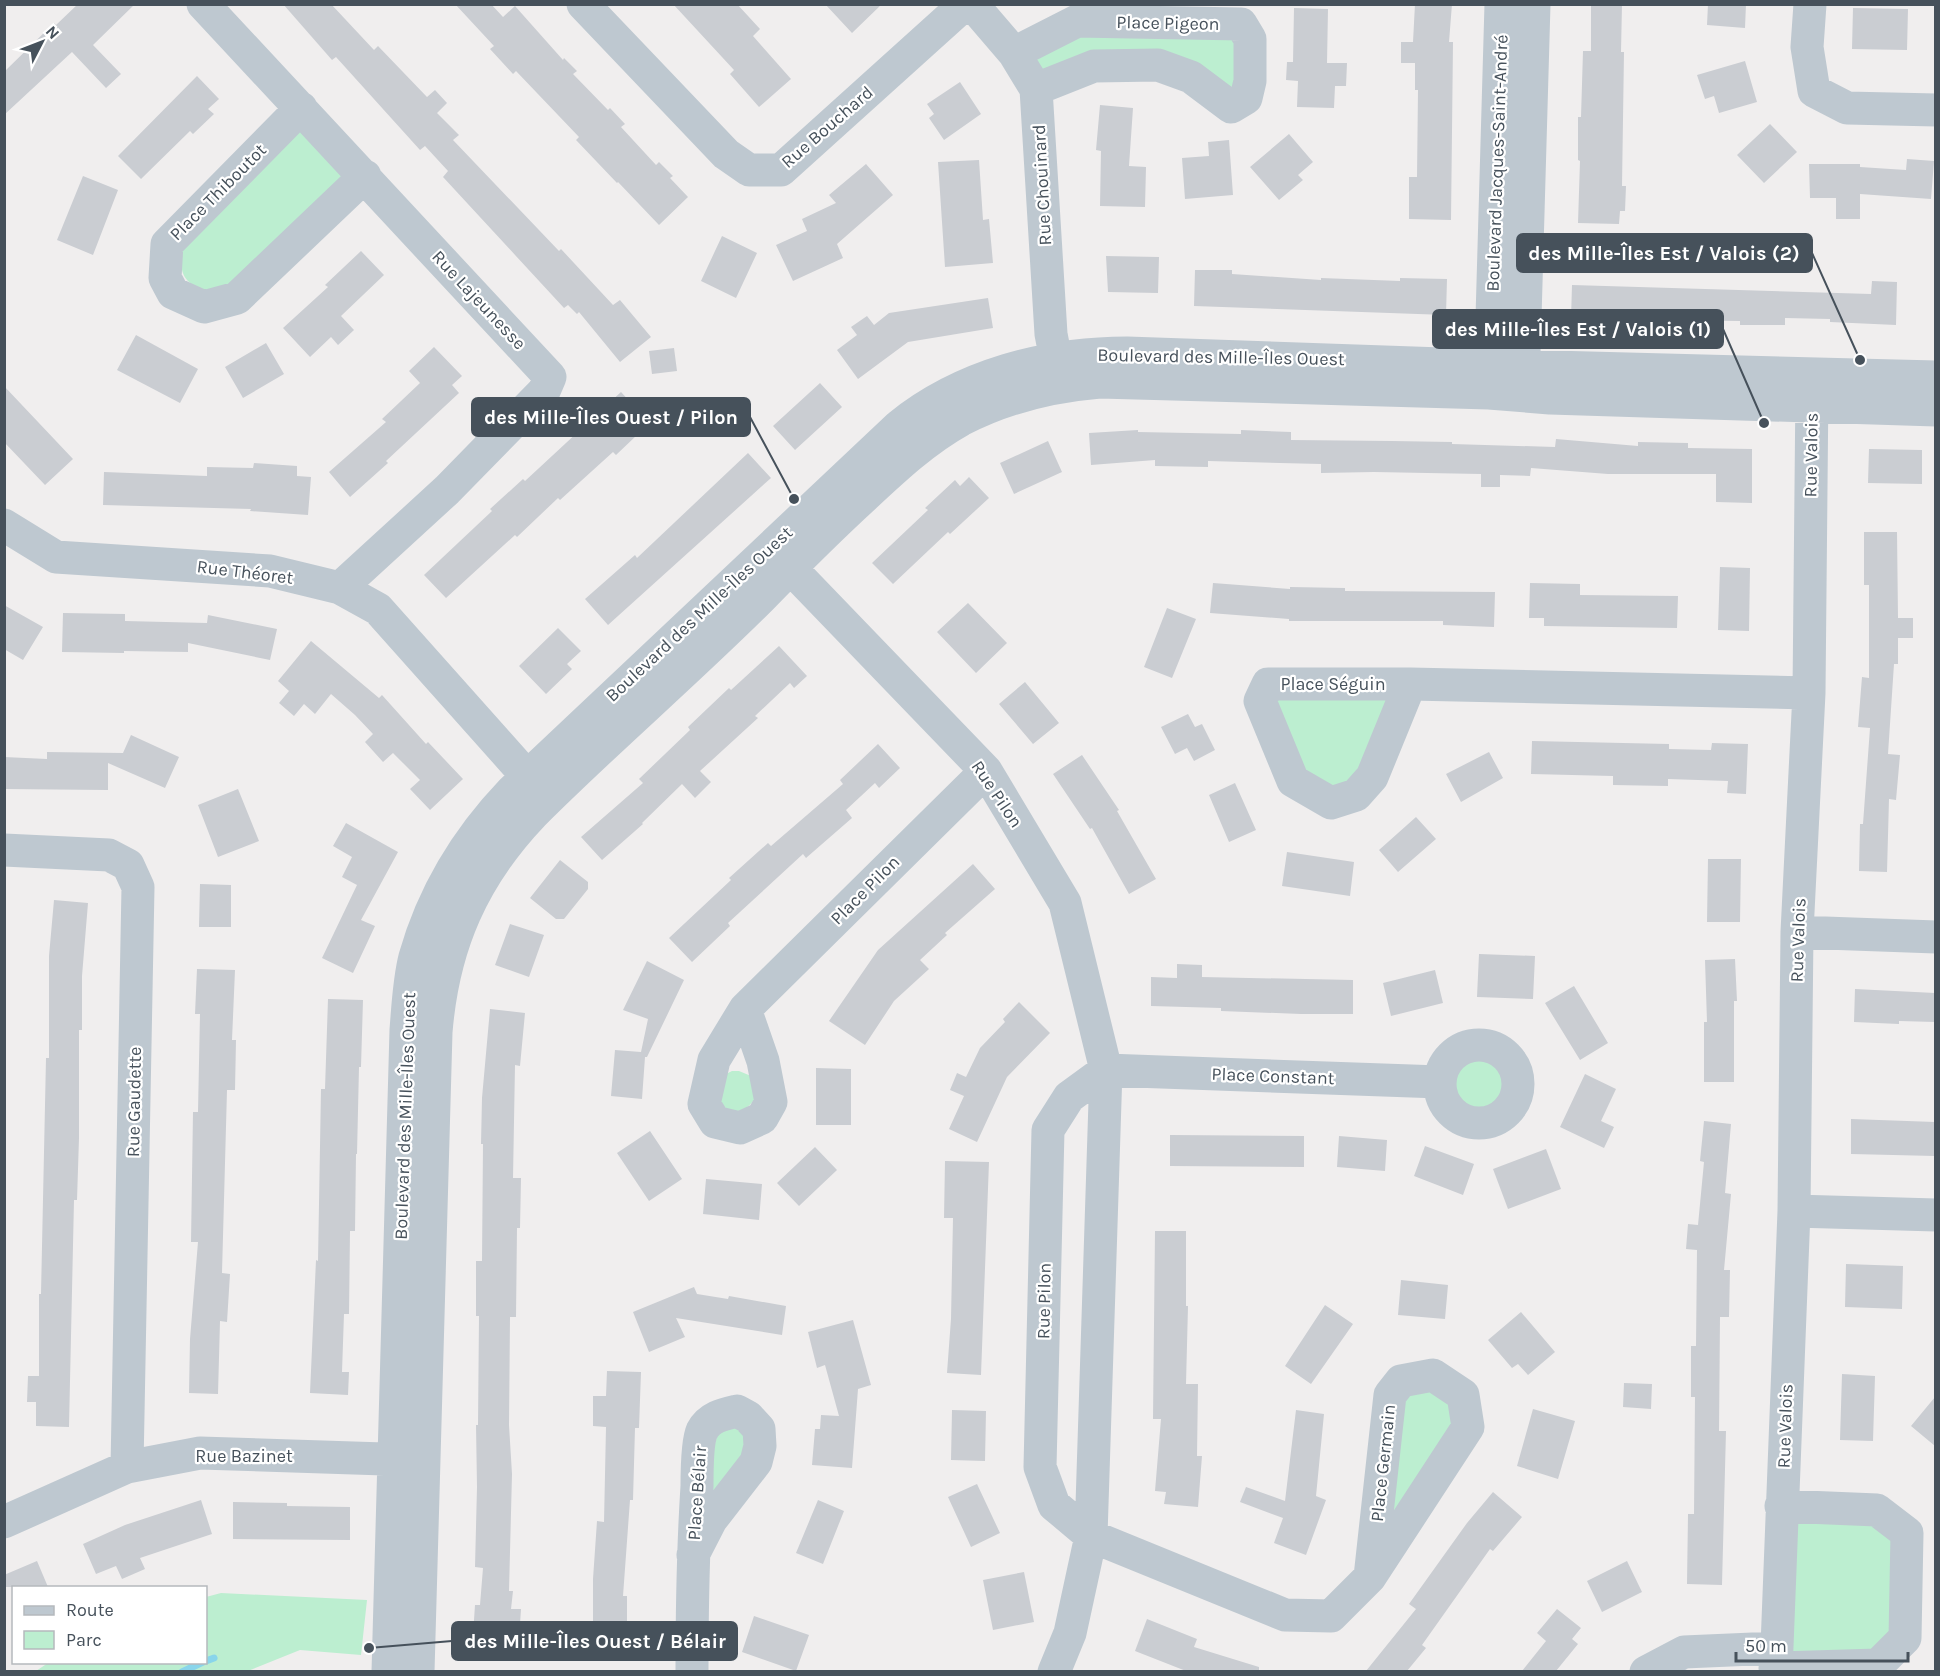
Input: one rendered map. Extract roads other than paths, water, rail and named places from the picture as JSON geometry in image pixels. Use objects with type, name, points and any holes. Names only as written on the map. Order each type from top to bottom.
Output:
[{"type":"street","name":"Rue Lajeunesse","points":[[203,4],[550,377],[544,391],[447,490],[340,588]]},
{"type":"street","name":"Rue Bouchard","points":[[583,4],[726,154],[749,170],[781,170],[965,4]]},
{"type":"street","name":"Rue Chouinard","points":[[972,4],[1014,53],[1036,89],[1051,334],[1058,372]]},
{"type":"street","name":"Boulevard Jacques-Saint-André","points":[[1490,379],[1501,4]]},
{"type":"street","name":"Boulevard Jacques-Saint-André","points":[[1523,381],[1533,4]]},
{"type":"street","points":[[1810,4],[1808,47],[1814,91],[1847,108],[1935,110]]},
{"type":"street","name":"Place Pigeon","points":[[1014,53],[1077,21],[1241,24],[1250,39],[1250,81],[1246,98],[1231,107],[1191,77],[1158,65],[1094,66],[1036,89]]},
{"type":"street","name":"Place Thiboutot","points":[[301,108],[167,244],[165,278],[173,293],[204,308],[237,298],[364,176]]},
{"type":"street","name":"Boulevard des Mille-Îles Ouest","points":[[418,1671],[408,1460],[406,1030],[415,958],[428,919],[453,867],[498,806],[537,788],[780,557],[881,442],[911,417],[941,399],[991,376],[1058,372],[1125,382],[1490,379],[1811,407],[1935,410]]},
{"type":"street","name":"Boulevard des Mille-Îles Ouest","points":[[1523,381],[1813,374],[1935,377]]},
{"type":"street","name":"Rue Valois","points":[[1776,1662],[1794,1211],[1797,932],[1809,693],[1813,374]]},
{"type":"street","name":"Rue Théoret","points":[[4,525],[56,557],[270,571],[340,588],[378,609],[537,788]]},
{"type":"street","name":"Rue Pilon","points":[[780,557],[986,771],[1065,903],[1106,1070],[1091,1536],[1070,1633],[1054,1671]]},
{"type":"street","name":"Place Séguin","points":[[1410,684],[1372,777],[1356,795],[1331,803],[1293,781],[1260,701],[1268,684],[1410,684],[1809,693]]},
{"type":"street","name":"Place Pilon","points":[[745,1009],[986,771]]},
{"type":"street","name":"Rue Gaudette","points":[[4,850],[109,855],[129,865],[138,887],[127,1467]]},
{"type":"street","points":[[1797,932],[1935,937]]},
{"type":"street","name":"Rue Pilon","points":[[1091,1536],[1054,1504],[1040,1467],[1048,1130],[1069,1097],[1106,1070]]},
{"type":"street","name":"Place Constant","points":[[1106,1070],[1440,1082]]},
{"type":"street","points":[[1794,1211],[1935,1215]]},
{"type":"street","name":"Place Germain","points":[[1091,1536],[1285,1615],[1331,1616],[1370,1577],[1468,1427],[1463,1395],[1433,1375],[1401,1381],[1390,1395],[1370,1577]]},
{"type":"street","name":"Rue Bazinet","points":[[4,1522],[127,1467],[200,1453],[408,1460]]},
{"type":"street","name":"Boulevard des Mille-Îles Ouest","points":[[388,1671],[408,1460]]},
{"type":"street","points":[[1646,1671],[1684,1652],[1776,1662],[1878,1665],[1905,1638],[1907,1533],[1876,1510],[1781,1506]]},
{"type":"street","name":"Place Bélair","points":[[692,1671],[693,1555]]},
{"type":"waterway","points":[[207,1661],[214,1658]]},
{"type":"waterway","points":[[182,1672],[199,1664]]},
{"type":"place","name":"des Mille-Îles Est / Valois (2)","points":[[1860,360]]},
{"type":"place","name":"des Mille-Îles Est / Valois (1)","points":[[1764,423]]},
{"type":"place","name":"des Mille-Îles Ouest / Pilon","points":[[794,499]]},
{"type":"place","name":"des Mille-Îles Ouest / Bélair","points":[[369,1648]]}]
